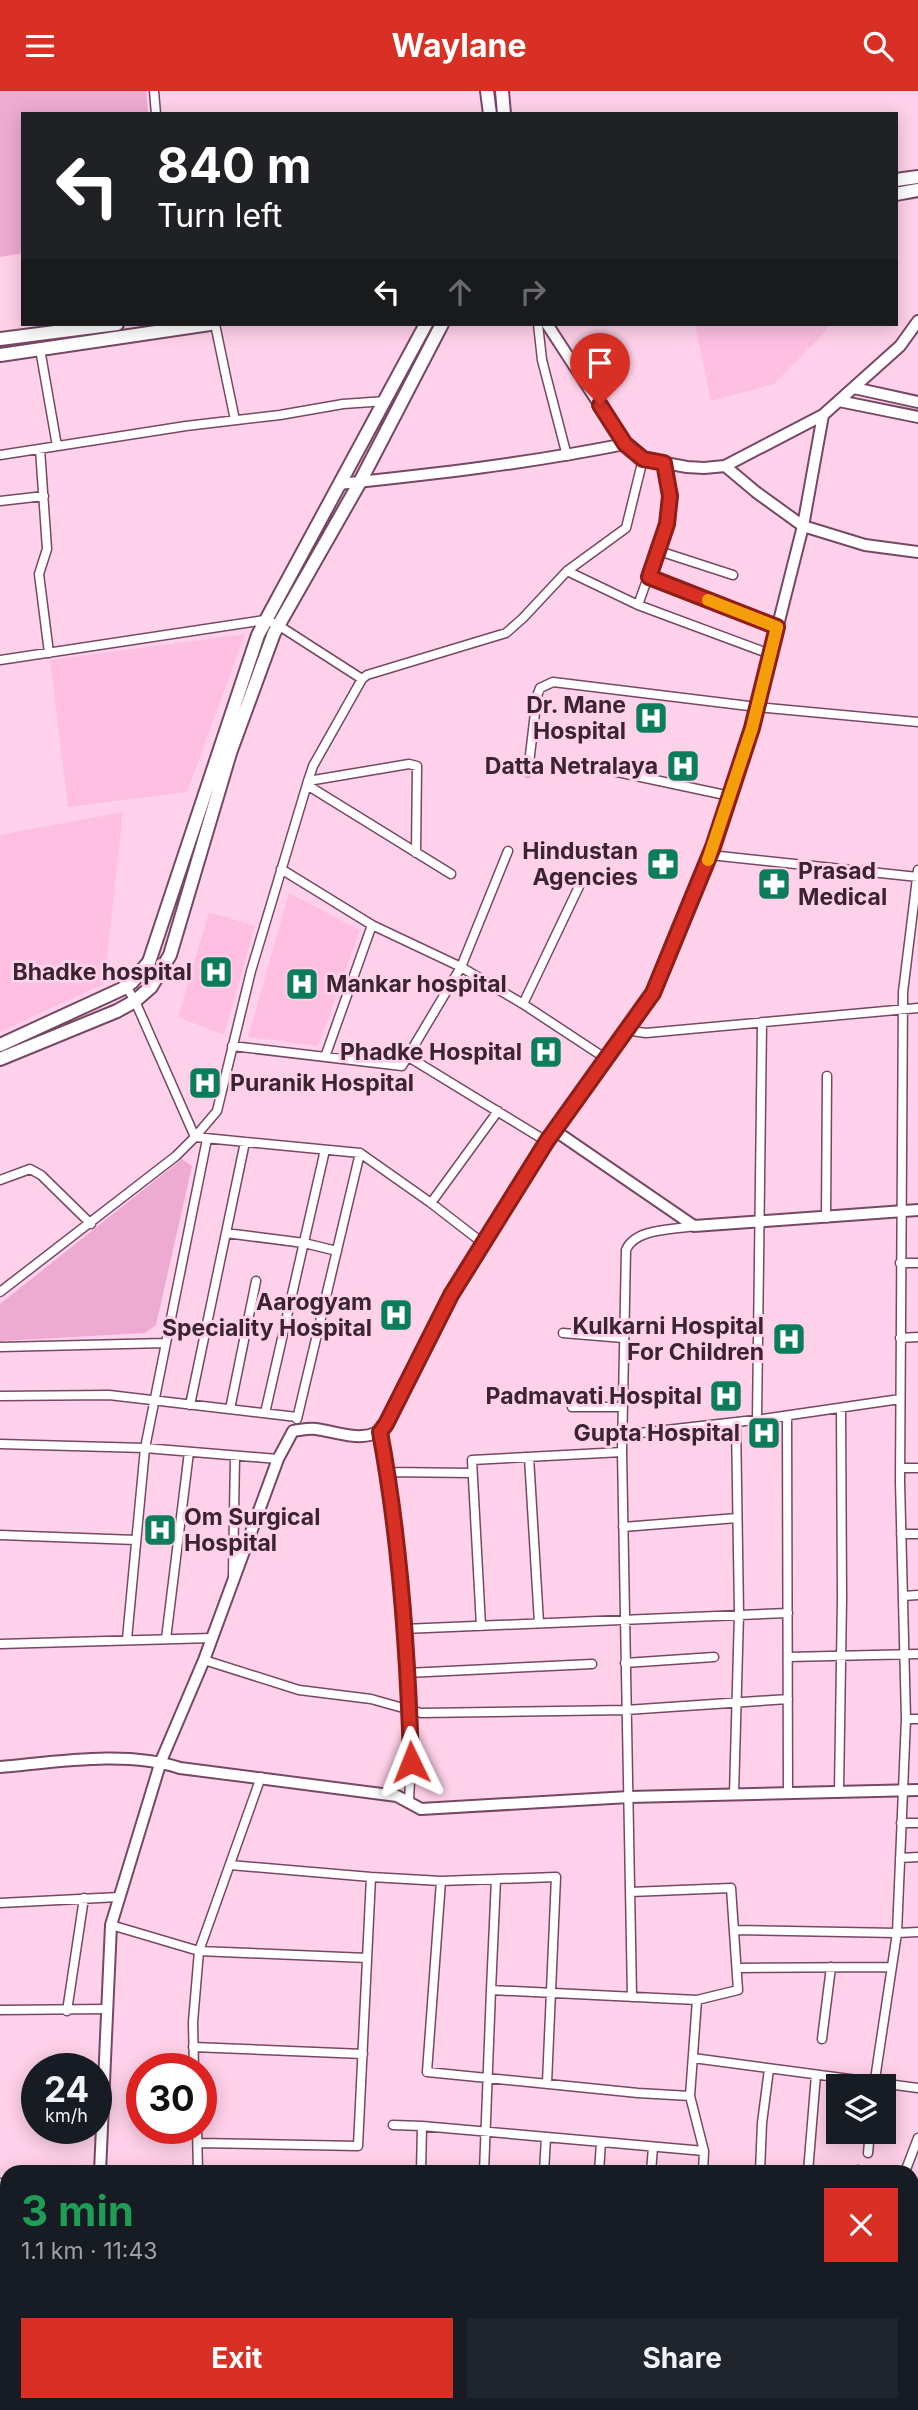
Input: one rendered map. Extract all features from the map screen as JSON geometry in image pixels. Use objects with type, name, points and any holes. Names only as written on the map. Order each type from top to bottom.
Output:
[{"type":"main road","points":[[487,91],[490,112]]},
{"type":"main road","points":[[502,91],[504,112]]},
{"type":"main road","points":[[898,180],[918,177]]},
{"type":"main road","points":[[898,194],[918,190]]},
{"type":"main road","points":[[0,339],[101,326]]},
{"type":"main road","points":[[0,355],[178,326]]},
{"type":"main road","points":[[0,1045],[126,986],[142,972],[156,945],[258,635],[425,326]]},
{"type":"main road","points":[[0,1059],[117,1011],[135,1001],[151,987],[170,955],[230,753],[278,625],[360,482],[441,326]]},
{"type":"street","points":[[154,91],[156,112]]},
{"type":"street","points":[[548,326],[625,444],[643,459],[704,468],[724,466],[823,415],[900,346],[918,321]]},
{"type":"street","points":[[212,326],[235,420]]},
{"type":"street","points":[[538,326],[542,360],[567,456]]},
{"type":"street","points":[[40,349],[57,446]]},
{"type":"street","points":[[854,388],[918,403]]},
{"type":"street","points":[[0,456],[343,404],[386,401]]},
{"type":"street","points":[[839,401],[918,417]]},
{"type":"street","points":[[293,1431],[312,1428],[363,1437],[380,1432],[451,1295],[554,1130],[653,993],[710,855],[757,707],[803,526],[823,415]]},
{"type":"street","points":[[339,484],[567,456],[625,444]]},
{"type":"street","points":[[40,449],[47,549],[39,574],[49,653]]},
{"type":"street","points":[[0,1292],[90,1224],[195,1137],[217,1111],[251,971],[313,766],[362,679],[366,675],[506,633],[571,572],[626,528],[643,459]]},
{"type":"street","points":[[638,605],[667,524],[670,496],[664,463]]},
{"type":"street","points":[[724,466],[803,526],[865,545],[918,552]]},
{"type":"street","points":[[0,501],[44,496]]},
{"type":"street","points":[[659,551],[733,575]]},
{"type":"street","points":[[571,572],[638,605],[770,654]]},
{"type":"street","points":[[649,577],[777,627]]},
{"type":"street","points":[[0,660],[265,620],[278,625],[362,679]]},
{"type":"street","points":[[528,772],[537,696],[540,688],[553,682],[757,707],[918,722]]},
{"type":"street","points":[[308,783],[409,764],[417,766],[416,853]]},
{"type":"street","points":[[608,770],[730,796]]},
{"type":"street","points":[[308,783],[451,874]]},
{"type":"street","points":[[232,1046],[402,1066],[461,967],[508,851]]},
{"type":"street","points":[[710,855],[918,877]]},
{"type":"street","points":[[281,869],[372,925],[461,967],[605,1058]]},
{"type":"street","points":[[875,2074],[897,1933],[906,1719],[900,1468],[902,992],[918,870]]},
{"type":"street","points":[[523,1004],[584,876]]},
{"type":"street","points":[[325,1057],[372,925]]},
{"type":"street","points":[[126,986],[195,1137]]},
{"type":"street","points":[[625,1030],[646,1033],[918,1008]]},
{"type":"street","points":[[757,1420],[762,1022]]},
{"type":"street","points":[[407,1056],[547,1141]]},
{"type":"street","points":[[826,1218],[827,1076]]},
{"type":"street","points":[[431,1203],[498,1111]]},
{"type":"street","points":[[554,1130],[694,1226]]},
{"type":"street","points":[[195,1137],[360,1153],[484,1244]]},
{"type":"street","points":[[127,1639],[145,1448],[207,1139]]},
{"type":"street","points":[[190,1405],[245,1142]]},
{"type":"street","points":[[265,1413],[326,1150]]},
{"type":"street","points":[[100,2165],[111,1925],[160,1761],[204,1660],[278,1459],[293,1431],[360,1153]]},
{"type":"street","points":[[0,1180],[30,1169],[41,1175],[90,1224]]},
{"type":"street","points":[[632,1997],[622,1452],[626,1250],[630,1241],[638,1235],[694,1226],[918,1210]]},
{"type":"street","points":[[226,1233],[304,1243],[337,1251]]},
{"type":"street","points":[[900,1263],[918,1262]]},
{"type":"street","points":[[230,1409],[256,1281]]},
{"type":"street","points":[[563,1333],[624,1338]]},
{"type":"street","points":[[900,1338],[918,1337]]},
{"type":"street","points":[[0,1347],[166,1343]]},
{"type":"street","points":[[0,1396],[109,1395],[297,1417]]},
{"type":"street","points":[[622,1435],[757,1420],[900,1399]]},
{"type":"street","points":[[572,1407],[622,1407]]},
{"type":"street","points":[[839,1792],[841,1408]]},
{"type":"street","points":[[787,1416],[788,1793]]},
{"type":"street","points":[[734,1795],[739,1614],[736,1422]]},
{"type":"street","points":[[380,1432],[391,1491],[410,1709],[409,1801]]},
{"type":"street","points":[[0,1444],[145,1448],[278,1459]]},
{"type":"street","points":[[166,1639],[189,1452]]},
{"type":"street","points":[[481,1626],[471,1462],[474,1459],[622,1452]]},
{"type":"street","points":[[233,1577],[235,1456]]},
{"type":"street","points":[[529,1457],[540,1623]]},
{"type":"street","points":[[900,1468],[918,1468]]},
{"type":"street","points":[[388,1472],[472,1473]]},
{"type":"street","points":[[623,1527],[737,1518]]},
{"type":"street","points":[[901,1534],[918,1534]]},
{"type":"street","points":[[0,1535],[136,1540]]},
{"type":"street","points":[[902,1595],[918,1595]]},
{"type":"street","points":[[403,1629],[788,1613]]},
{"type":"street","points":[[0,1644],[212,1638]]},
{"type":"street","points":[[788,1657],[918,1654]]},
{"type":"street","points":[[625,1663],[714,1657]]},
{"type":"street","points":[[204,1660],[299,1690],[371,1699],[421,1713],[626,1710],[788,1699]]},
{"type":"street","points":[[407,1673],[592,1664]]},
{"type":"street","points":[[906,1719],[918,1719]]},
{"type":"street","points":[[0,1767],[124,1758],[160,1761],[180,1767],[397,1796],[421,1809],[629,1797],[918,1790]]},
{"type":"street","points":[[193,2053],[200,1951],[261,1777]]},
{"type":"street","points":[[901,1823],[918,1823]]},
{"type":"street","points":[[900,1858],[918,1857]]},
{"type":"street","points":[[230,1865],[441,1881],[556,1877],[547,2083]]},
{"type":"street","points":[[217,2143],[358,2146],[371,1877]]},
{"type":"street","points":[[484,2165],[496,1879]]},
{"type":"street","points":[[441,1881],[427,2071],[690,2096]]},
{"type":"street","points":[[491,1990],[696,2000],[738,1990],[731,1888],[630,1892]]},
{"type":"street","points":[[0,1903],[119,1897]]},
{"type":"street","points":[[67,2011],[84,1898]]},
{"type":"street","points":[[111,1925],[200,1951],[367,1958]]},
{"type":"street","points":[[734,1930],[918,1932]]},
{"type":"street","points":[[822,2039],[831,1967]]},
{"type":"street","points":[[737,1968],[891,1967]]},
{"type":"street","points":[[696,2000],[690,2096],[704,2151],[703,2165]]},
{"type":"street","points":[[0,2010],[107,2009]]},
{"type":"street","points":[[193,2046],[363,2054]]},
{"type":"street","points":[[692,2059],[826,2077]]},
{"type":"street","points":[[760,2165],[769,2069]]},
{"type":"street","points":[[809,2165],[816,2075]]},
{"type":"street","points":[[896,2086],[918,2088]]},
{"type":"street","points":[[393,2125],[704,2151]]},
{"type":"street","points":[[421,2165],[422,2126]]},
{"type":"street","points":[[544,2165],[546,2137]]},
{"type":"street","points":[[908,2165],[918,2138]]},
{"type":"street","points":[[599,2165],[601,2142]]},
{"type":"street","points":[[198,2144],[198,2165]]},
{"type":"street","points":[[868,2153],[869,2144]]},
{"type":"street","points":[[652,2165],[653,2147]]},
{"type":"shaded area","points":[[0,91],[146,91],[148,112],[21,112],[21,253],[0,257]]},
{"type":"shaded area","points":[[695,326],[828,326],[774,384],[711,401]]},
{"type":"shaded area","points":[[245,634],[187,792],[68,807],[50,660]]},
{"type":"shaded area","points":[[123,812],[107,957],[114,979],[0,1032],[0,835]]},
{"type":"shaded area","name":"Mankar hospital","points":[[289,893],[360,930],[318,1046],[248,1037]]},
{"type":"shaded area","name":"Bhadke hospital","points":[[209,912],[255,926],[224,1035],[178,1017]]},
{"type":"shaded area","points":[[182,1159],[192,1166],[156,1325],[145,1333],[0,1341],[0,1304]]},
{"type":"slow traffic","points":[[708,600],[777,627],[752,728],[708,860]]},
{"type":"place","name":"Dr. Mane Hospital","points":[[651,718]]},
{"type":"place","name":"Datta Netralaya","points":[[683,766]]},
{"type":"place","name":"Hindustan Agencies","points":[[663,864]]},
{"type":"place","name":"Prasad Medical","points":[[774,884]]},
{"type":"place","name":"Bhadke hospital","points":[[216,972]]},
{"type":"place","name":"Mankar hospital","points":[[302,984]]},
{"type":"place","name":"Phadke Hospital","points":[[546,1052]]},
{"type":"place","name":"Puranik Hospital","points":[[205,1083]]},
{"type":"place","name":"Aarogyam Speciality Hospital","points":[[396,1315]]},
{"type":"place","name":"Kulkarni Hospital For Children","points":[[789,1339]]},
{"type":"place","name":"Padmavati Hospital","points":[[726,1396]]},
{"type":"place","name":"Gupta Hospital","points":[[764,1433]]},
{"type":"place","name":"Om Surgical Hospital","points":[[160,1530]]},
{"type":"route","points":[[411,1762],[410,1709],[391,1491],[380,1432],[451,1295],[547,1141],[653,993],[713,847],[752,728],[777,627],[649,577],[667,524],[670,496],[664,463],[643,459],[625,444],[600,405]]}]
